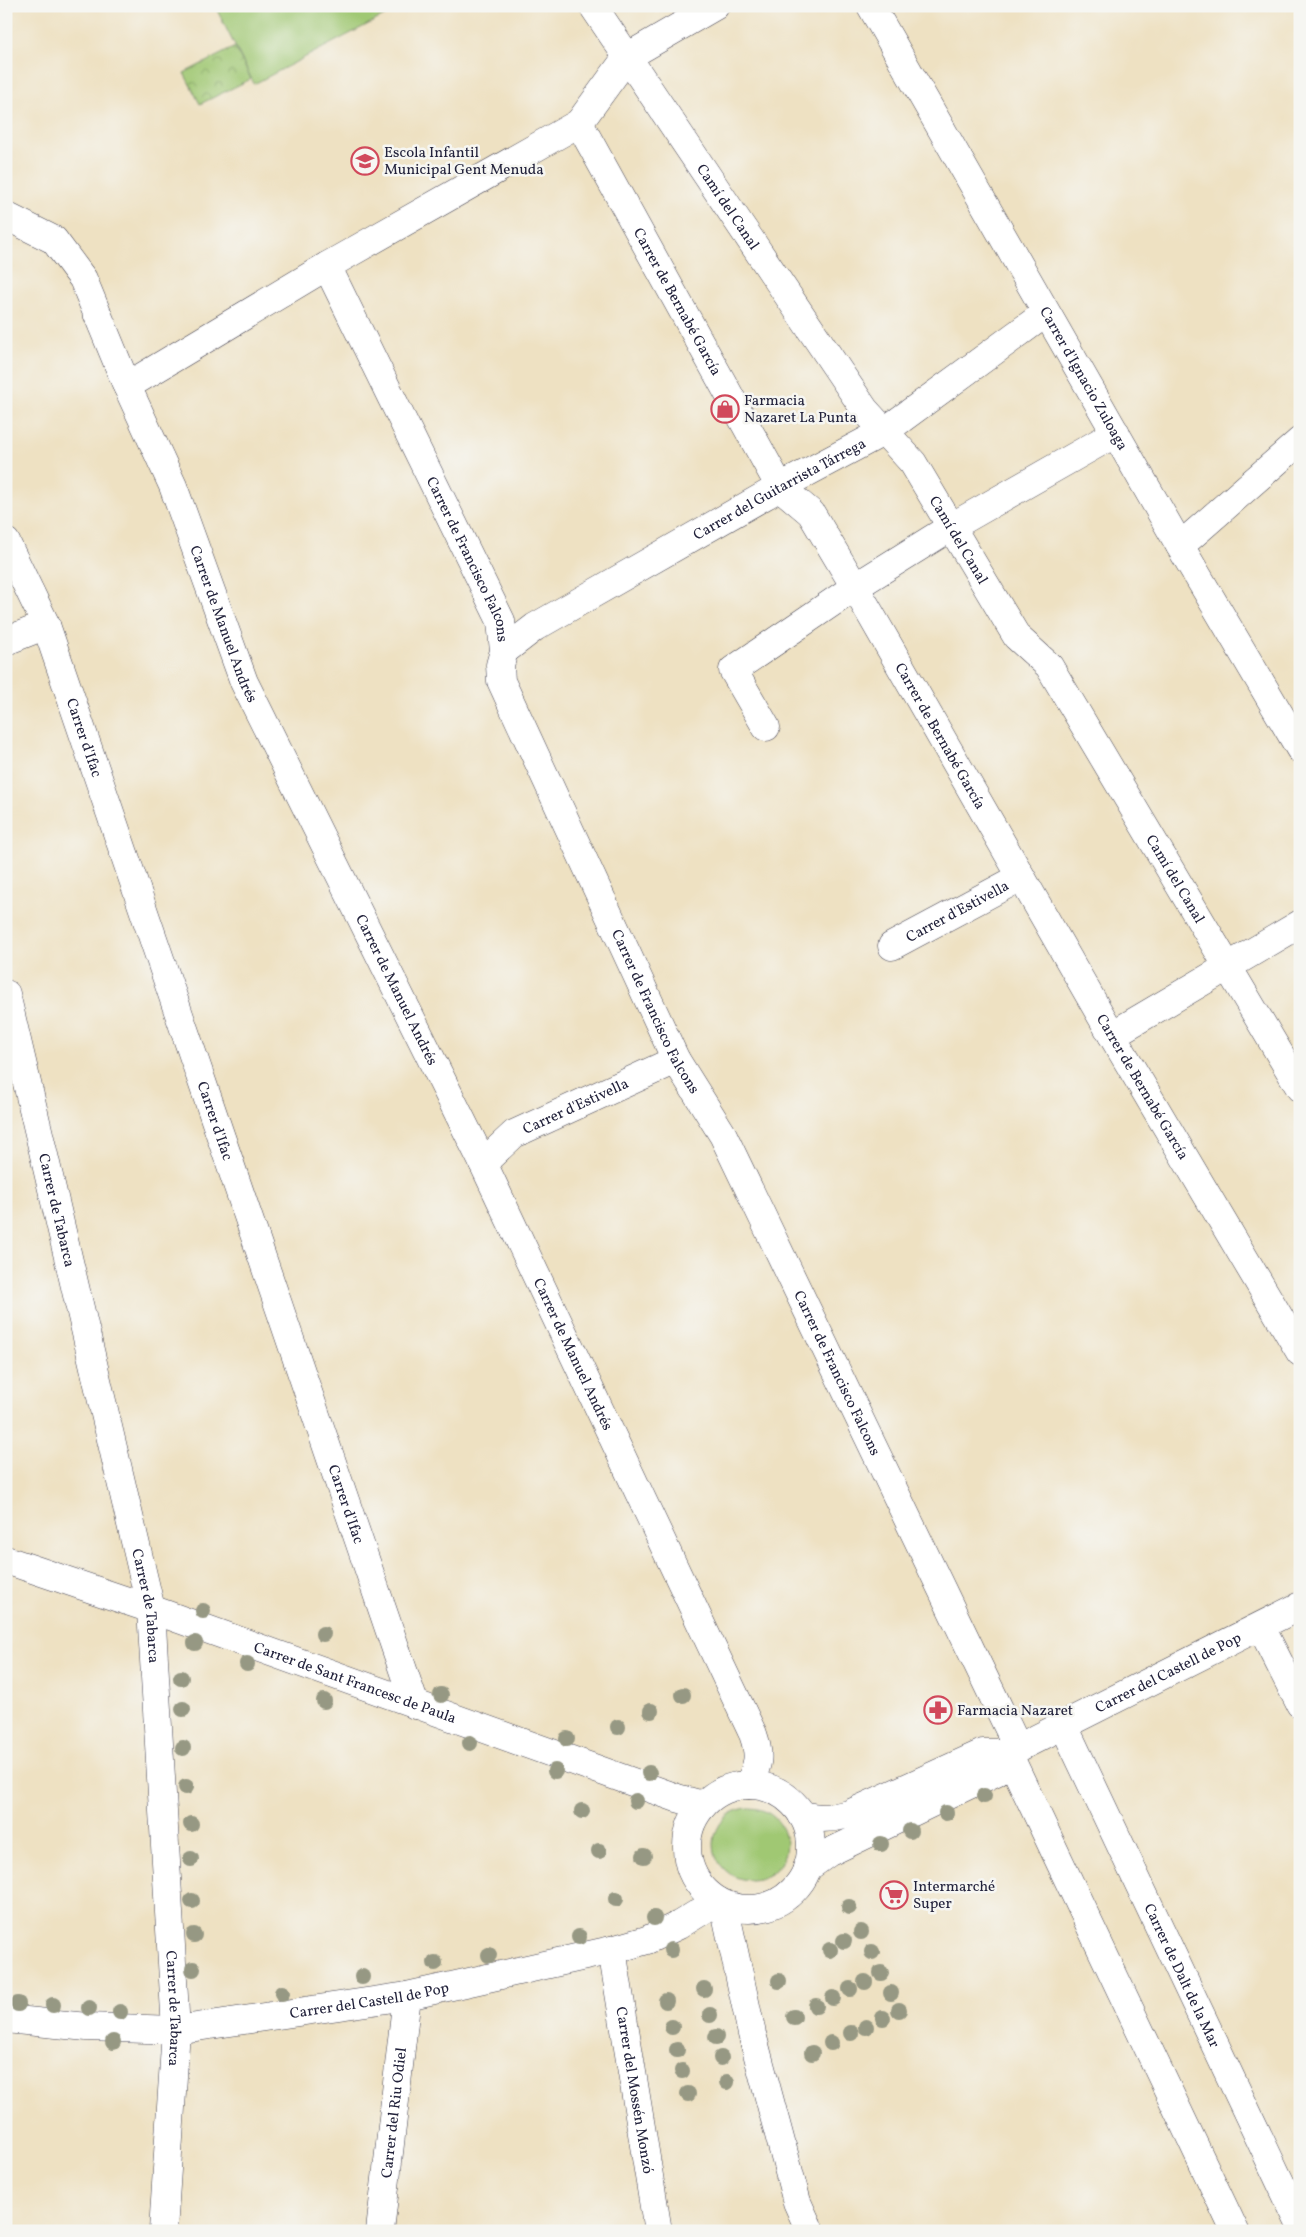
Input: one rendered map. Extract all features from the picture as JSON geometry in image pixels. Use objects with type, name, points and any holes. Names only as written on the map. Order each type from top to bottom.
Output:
[{"type":"street","name":"Camí del Canal","points":[[593,6],[865,410],[913,463],[1017,637],[1049,666],[1226,967],[1300,1088]]},
{"type":"street","points":[[127,386],[327,266],[579,123],[627,57],[715,6]]},
{"type":"street","name":"Carrer d'Ignacio Zuloaga","points":[[871,6],[1180,546],[1300,749]]},
{"type":"street","name":"Carrer de Bernabé García","points":[[579,123],[780,487],[811,513],[1112,1035],[1300,1352]]},
{"type":"street","name":"Carrer de Manuel Andrés","points":[[6,216],[54,240],[83,278],[127,386],[173,486],[244,682],[482,1163],[753,1734],[759,1751],[757,1765],[749,1785]]},
{"type":"street","name":"Carrer de Francisco Falcons","points":[[327,266],[501,621],[504,651],[500,665],[501,681],[676,1060],[723,1135],[1013,1750]]},
{"type":"street","name":"Carrer del Guitarrista Tárrega","points":[[504,651],[536,627],[780,487],[885,431],[1046,313]]},
{"type":"street","points":[[766,727],[733,670],[855,587],[951,527],[1116,433]]},
{"type":"street","points":[[1180,546],[1300,441]]},
{"type":"street","name":"Carrer d'Ifac","points":[[6,542],[46,625],[415,1705]]},
{"type":"street","points":[[6,641],[46,625]]},
{"type":"street","name":"Carrer d'Estivella","points":[[892,946],[1021,877]]},
{"type":"street","points":[[1112,1035],[1300,924]]},
{"type":"street","name":"Carrer de Tabarca","points":[[6,994],[151,1609],[176,2030],[163,2231]]},
{"type":"street","name":"Carrer d'Estivella","points":[[482,1163],[514,1134],[676,1060]]},
{"type":"street","name":"Carrer de Sant Francesc de Paula","points":[[6,1560],[151,1609],[683,1800],[703,1805]]},
{"type":"street","name":"Carrer del Castell de Pop","points":[[802,1815],[817,1819],[831,1819],[849,1814],[983,1753],[1013,1750],[1300,1606]]},
{"type":"street","points":[[1261,1627],[1300,1704]]},
{"type":"street","name":"Carrer de Dalt de la Mar","points":[[1064,1726],[1300,2224]]},
{"type":"street","points":[[1013,1750],[1235,2231]]},
{"type":"street","name":"Carrer del Castell de Pop","points":[[807,1868],[828,1853],[996,1772],[1013,1750]]},
{"type":"street","points":[[749,1785],[770,1788],[788,1799],[802,1815],[809,1832],[811,1850],[807,1868],[796,1888],[778,1902],[759,1908],[738,1908],[721,1903],[706,1892],[695,1879],[688,1864],[686,1844],[690,1825],[703,1805],[714,1796],[730,1788],[749,1785]]},
{"type":"street","points":[[721,1903],[752,2034],[797,2202],[810,2231]]},
{"type":"street","name":"Carrer del Castell de Pop","points":[[6,2019],[87,2027],[176,2030],[407,1996],[612,1950],[647,1940],[721,1903]]},
{"type":"street","name":"Carrer del Mossén Monzó","points":[[612,1950],[658,2231]]},
{"type":"street","name":"Carrer del Riu Odiel","points":[[380,2231],[407,1996]]},
{"type":"green space","points":[[215,6],[403,6],[254,84]]},
{"type":"green space","points":[[235,47],[251,79],[200,104],[184,73]]},
{"type":"green space","points":[[750,1808],[770,1814],[780,1824],[786,1844],[780,1864],[770,1874],[750,1880],[730,1874],[720,1864],[714,1844],[720,1824],[730,1814]]},
{"type":"place","name":"Escola Infantil Municipal Gent Menuda","points":[[365,161]]},
{"type":"place","name":"Farmacia Nazaret La Punta","points":[[725,409]]},
{"type":"place","name":"Farmacia Nazaret","points":[[938,1710]]},
{"type":"place","name":"Intermarché Super","points":[[894,1895]]}]
